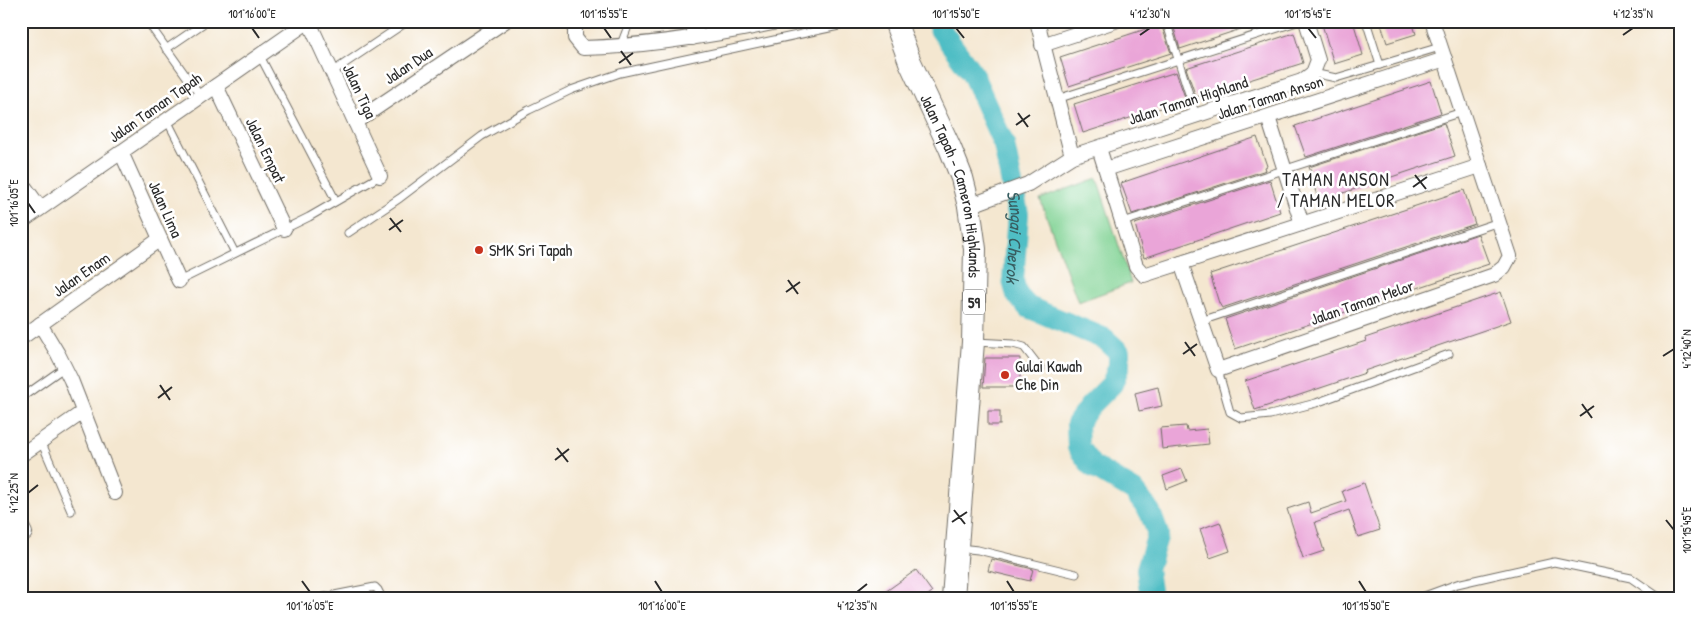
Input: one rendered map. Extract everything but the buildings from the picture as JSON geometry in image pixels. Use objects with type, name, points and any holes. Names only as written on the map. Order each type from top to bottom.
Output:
[{"type":"main road","name":"Jalan Tapah - Cameron Highlands","points":[[895,21],[910,62],[962,178],[969,206],[975,249],[973,342],[952,598]]},
{"type":"street","name":"Jalan Tiga","points":[[309,21],[380,176]]},
{"type":"street","name":"Jalan Taman Tapah","points":[[21,222],[309,21]]},
{"type":"street","name":"Jalan Dua","points":[[355,122],[505,21]]},
{"type":"street","points":[[575,21],[575,38],[583,48],[620,47],[692,38],[755,24],[782,21]]},
{"type":"street","points":[[692,38],[697,21]]},
{"type":"street","points":[[1037,21],[1072,156]]},
{"type":"street","points":[[1042,45],[1115,21]]},
{"type":"street","points":[[1306,21],[1318,60],[1313,73]]},
{"type":"street","points":[[1432,21],[1499,222]]},
{"type":"street","name":"Jalan Taman Anson","points":[[1106,169],[1268,116],[1442,53]]},
{"type":"street","name":"Jalan Taman Highland","points":[[969,206],[1028,184],[1072,156],[1302,81],[1313,73]]},
{"type":"street","name":"Jalan Empat","points":[[216,86],[284,229]]},
{"type":"street","points":[[1268,116],[1302,224]]},
{"type":"street","points":[[1099,148],[1136,266],[1144,275],[1480,166]]},
{"type":"street","name":"Jalan Lima","points":[[121,152],[179,281]]},
{"type":"street","points":[[21,182],[40,208]]},
{"type":"street","name":"Jalan Taman Melor","points":[[1218,370],[1494,275],[1504,268],[1510,256],[1499,222]]},
{"type":"street","name":"Jalan Enam","points":[[21,338],[160,239]]},
{"type":"street","points":[[1181,263],[1218,370]]},
{"type":"street","points":[[40,324],[65,367],[114,493]]},
{"type":"street","points":[[21,455],[83,412]]},
{"type":"lane","points":[[147,21],[201,97]]},
{"type":"lane","points":[[166,49],[207,21]]},
{"type":"lane","points":[[332,72],[408,21]]},
{"type":"lane","points":[[620,47],[630,21]]},
{"type":"lane","points":[[348,233],[400,198],[482,136],[529,110],[572,90],[620,73],[862,21]]},
{"type":"lane","points":[[1166,21],[1196,116]]},
{"type":"lane","points":[[1057,99],[1300,21]]},
{"type":"lane","points":[[1366,21],[1380,65]]},
{"type":"lane","points":[[1313,73],[1336,78],[1380,65],[1442,53]]},
{"type":"lane","points":[[260,56],[336,201]]},
{"type":"lane","points":[[1122,222],[1462,112]]},
{"type":"lane","points":[[168,120],[235,253]]},
{"type":"lane","points":[[179,281],[284,229],[380,176]]},
{"type":"lane","points":[[1201,321],[1499,222]]},
{"type":"lane","points":[[973,342],[1013,344],[1024,347],[1041,369]]},
{"type":"lane","points":[[1218,370],[1230,412],[1241,418],[1270,415],[1316,403],[1449,354]]},
{"type":"lane","points":[[21,398],[65,367]]},
{"type":"lane","points":[[41,441],[71,511]]},
{"type":"lane","points":[[956,547],[978,550],[1076,574]]},
{"type":"lane","points":[[1419,598],[1457,584],[1554,562],[1631,578],[1660,598]]},
{"type":"lane","points":[[318,598],[374,587],[382,598]]},
{"type":"green space","points":[[1097,178],[1131,283],[1078,302],[1040,199]]},
{"type":"waterway","name":"Sungai Cherok","points":[[937,21],[940,29],[972,73],[1004,145],[1018,214],[1013,281],[1017,295],[1028,307],[1105,339],[1119,352],[1119,366],[1112,384],[1090,406],[1077,424],[1078,447],[1092,466],[1134,491],[1150,512],[1158,534],[1147,569],[1151,598]]},
{"type":"place","name":"SMK Sri Tapah","points":[[479,250]]},
{"type":"place","name":"Gulai Kawah Che Din","points":[[1005,375]]},
{"type":"district","name":"TAMAN ANSON / TAMAN MELOR","points":[[1336,189]]}]
